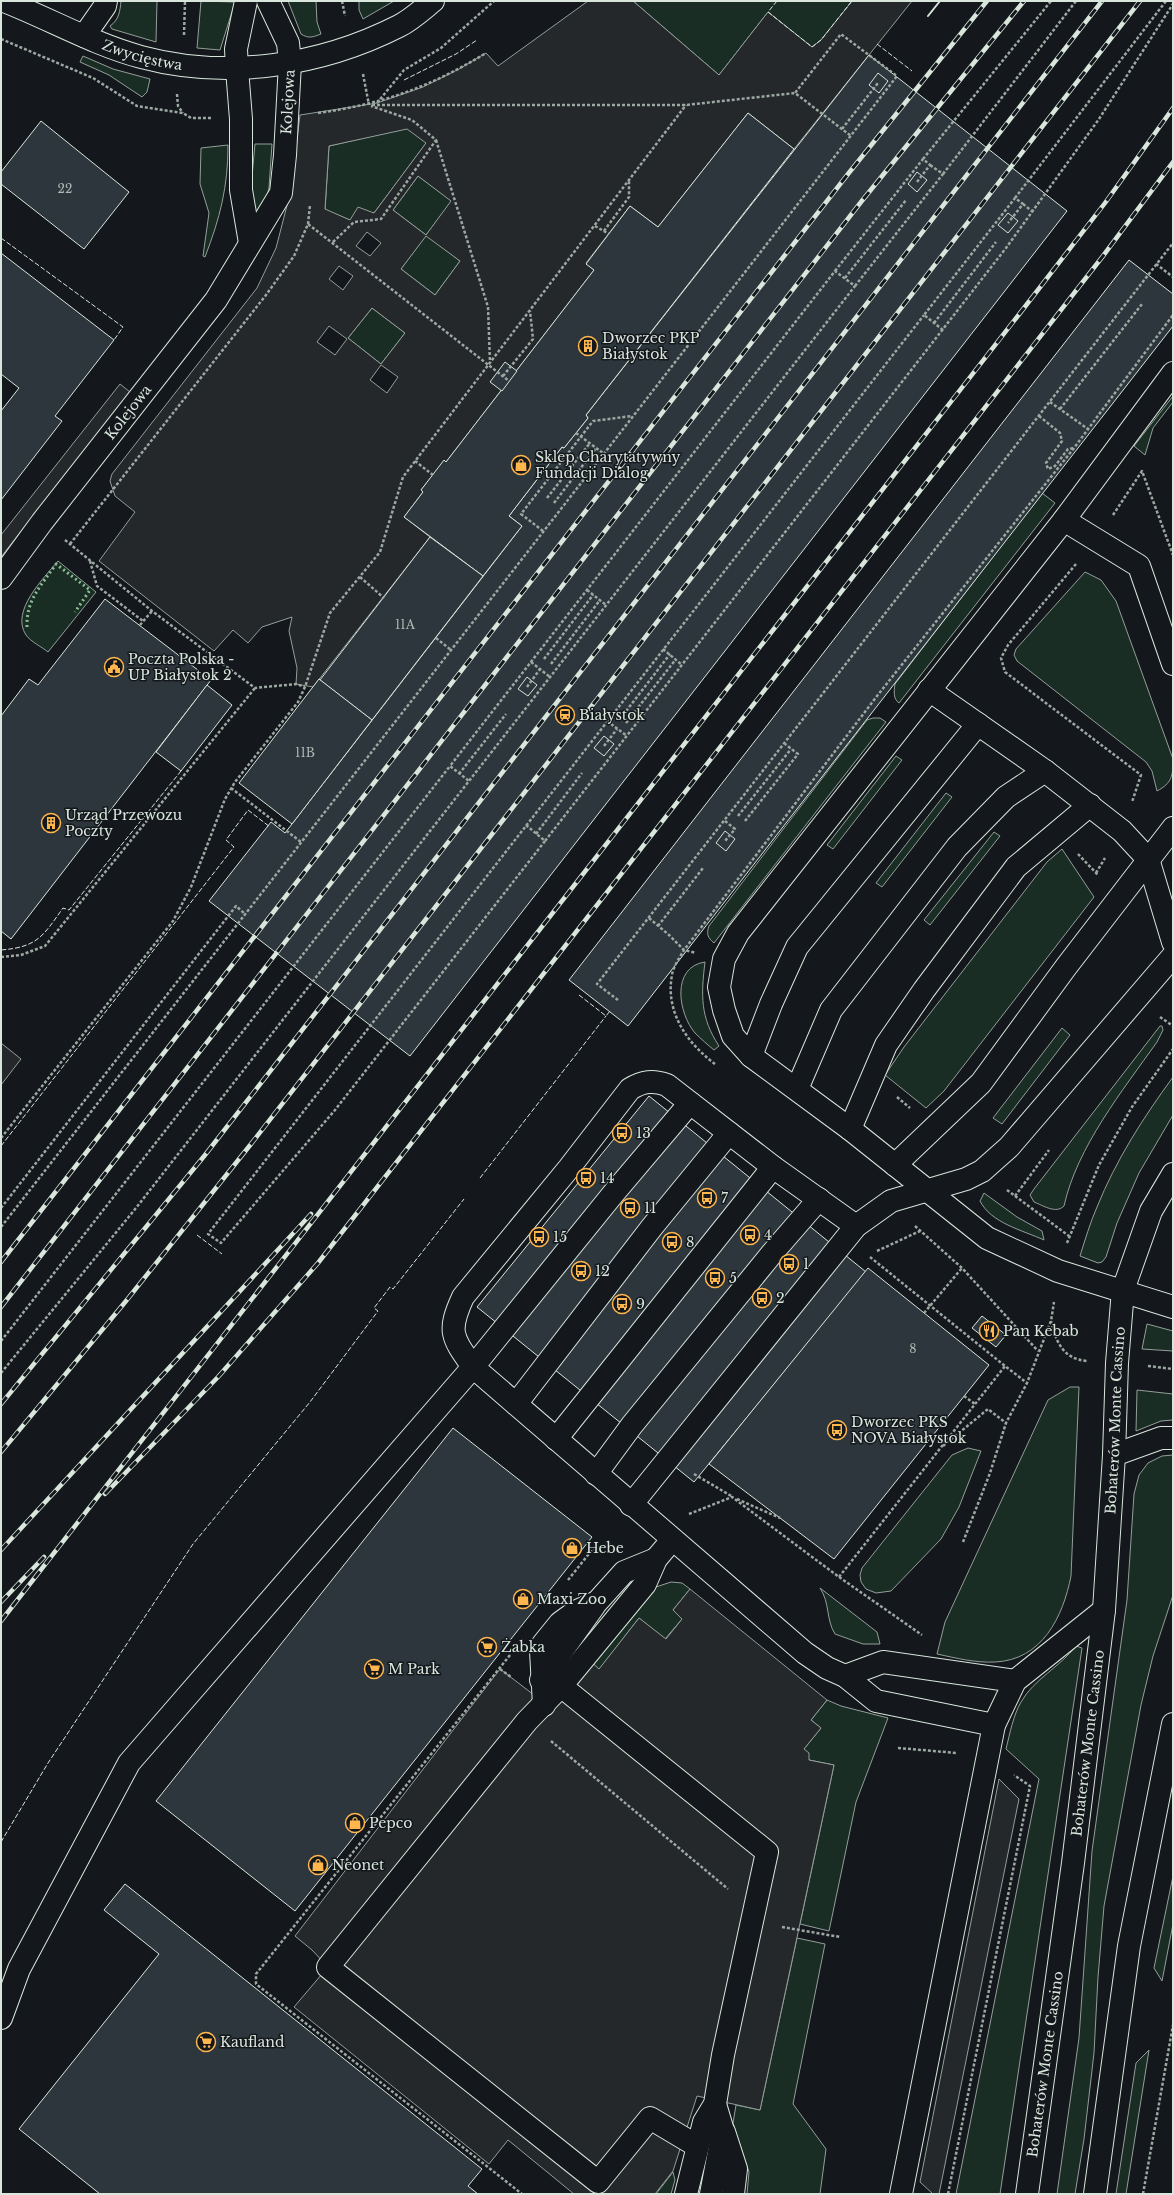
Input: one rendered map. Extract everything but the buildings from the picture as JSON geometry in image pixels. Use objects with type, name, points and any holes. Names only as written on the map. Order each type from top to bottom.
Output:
[{"type":"street","name":"Zwycięstwa","points":[[4,1],[84,36],[140,56],[179,66],[237,69],[290,62]]},
{"type":"street","points":[[84,36],[105,6],[106,1]]},
{"type":"street","points":[[246,1],[236,49],[241,119],[241,190],[250,243]]},
{"type":"street","points":[[268,1],[288,43],[290,62]]},
{"type":"street","name":"Kolejowa","points":[[1,578],[42,522],[216,300],[280,194],[285,155],[290,62],[362,42],[401,26],[433,1]]},
{"type":"street","points":[[1173,373],[1064,520],[738,933],[724,959],[719,987],[732,1036],[751,1056],[797,1089],[987,1238],[1058,1271],[1173,1307]]},
{"type":"street","points":[[1064,520],[1139,566],[1173,664]]},
{"type":"street","points":[[929,690],[1045,770],[1122,831],[1148,859],[1173,942]]},
{"type":"street","points":[[751,1056],[771,1004],[797,947],[978,724]]},
{"type":"street","points":[[797,1089],[831,1010],[957,847],[1006,797],[1045,770]]},
{"type":"street","points":[[850,1130],[886,1046],[924,990],[1016,867],[1090,805]]},
{"type":"street","points":[[895,1165],[981,1083],[1066,966],[1173,828]]},
{"type":"street","points":[[632,1505],[856,1226],[891,1201],[966,1179],[982,1170],[1009,1147],[1173,956]]},
{"type":"street","points":[[856,1226],[773,1167],[667,1085],[657,1081],[642,1082],[630,1089],[569,1168],[463,1296],[453,1319],[454,1340],[473,1367],[672,1540],[806,1653],[827,1668],[845,1676],[876,1701],[994,1725]]},
{"type":"street","points":[[1,2018],[19,1969],[128,1763],[473,1367],[613,1194],[690,1103]]},
{"type":"street","points":[[516,1404],[652,1227],[729,1134]]},
{"type":"street","points":[[556,1439],[773,1167]]},
{"type":"street","name":"Bohaterów Monte Cassino","points":[[1027,2194],[1073,1864],[1104,1610],[1114,1455],[1117,1363],[1122,1290],[1151,1211],[1173,1174]]},
{"type":"street","points":[[596,1474],[632,1425],[774,1251],[819,1199]]},
{"type":"street","points":[[1114,1455],[1161,1438],[1173,1438]]},
{"type":"street","points":[[551,1683],[646,1584],[656,1559],[672,1540]]},
{"type":"street","points":[[656,1559],[624,1572],[597,1602],[551,1683],[544,1705],[527,1721],[328,1967],[598,2182],[650,2118],[697,2146]]},
{"type":"street","points":[[901,2194],[994,1725],[1015,1681],[1104,1610]]},
{"type":"street","points":[[845,1676],[883,1662],[1015,1681]]},
{"type":"street","points":[[551,1683],[768,1852],[723,2055],[715,2104],[704,2122],[686,2194]]},
{"type":"street","points":[[1095,2194],[1129,1946],[1173,1724]]},
{"type":"street","points":[[715,2104],[736,2169],[732,2194]]},
{"type":"street","points":[[711,2194],[723,2131]]},
{"type":"path","points":[[486,53],[459,69],[422,86],[376,103],[404,70],[441,48],[494,1]]},
{"type":"path","points":[[1,1342],[835,271],[923,159],[1051,1]]},
{"type":"path","points":[[1,1373],[136,1208],[1076,1]]},
{"type":"path","points":[[1166,1],[1015,198],[208,1234],[221,1243],[310,1140],[545,841],[943,330],[1033,212],[1099,119],[1173,4]]},
{"type":"path","points":[[1,1228],[897,76],[841,34],[795,92],[686,105],[369,105],[412,120],[436,140],[488,307],[490,364]]},
{"type":"path","points":[[1,39],[93,78],[137,106],[183,114]]},
{"type":"path","points":[[842,129],[878,83]]},
{"type":"path","points":[[795,92],[851,136]]},
{"type":"path","points":[[1,1138],[173,921],[191,887],[231,788],[298,702],[305,687],[330,613],[380,552],[403,477],[686,105]]},
{"type":"path","points":[[333,242],[354,222],[381,219],[436,140]]},
{"type":"path","points":[[923,159],[942,174]]},
{"type":"path","points":[[917,182],[930,165]]},
{"type":"path","points":[[604,231],[629,197],[629,180]]},
{"type":"path","points":[[1015,198],[1033,212]]},
{"type":"path","points":[[845,278],[906,200]]},
{"type":"path","points":[[1008,223],[1022,204]]},
{"type":"path","points":[[70,544],[266,295],[294,256],[308,224],[490,364],[509,381]]},
{"type":"path","points":[[595,226],[609,234]]},
{"type":"path","points":[[934,323],[996,242]]},
{"type":"path","points":[[618,1000],[598,984],[1173,243]]},
{"type":"path","points":[[1156,264],[1173,277]]},
{"type":"path","points":[[835,271],[855,286]]},
{"type":"path","points":[[1060,409],[1142,304]]},
{"type":"path","points":[[503,376],[533,339],[530,311]]},
{"type":"path","points":[[924,315],[943,330]]},
{"type":"path","points":[[684,950],[877,696],[1074,448],[1173,315]]},
{"type":"path","points":[[1050,402],[1088,429]]},
{"type":"path","points":[[543,531],[520,514],[593,421],[632,416]]},
{"type":"path","points":[[1039,416],[1060,433],[1062,437],[1062,441],[1046,463],[1048,469],[1055,466],[1068,448],[1074,448]]},
{"type":"path","points":[[576,433],[603,454]]},
{"type":"path","points":[[547,498],[590,443]]},
{"type":"path","points":[[554,503],[596,448]]},
{"type":"path","points":[[415,461],[432,475]]},
{"type":"path","points":[[1096,873],[1122,831],[1141,775],[1005,672],[1001,658],[1008,645],[1096,540],[1142,471],[1173,555]]},
{"type":"path","points":[[42,522],[152,611],[255,688],[296,684],[305,687]]},
{"type":"path","points":[[90,560],[97,586],[143,621]]},
{"type":"path","points":[[360,577],[384,598]]},
{"type":"path","points":[[587,590],[606,605]]},
{"type":"path","points":[[544,659],[593,595]]},
{"type":"path","points":[[550,664],[600,600]]},
{"type":"path","points":[[140,625],[152,611]]},
{"type":"path","points":[[436,638],[451,650]]},
{"type":"path","points":[[663,649],[682,664]]},
{"type":"path","points":[[620,719],[670,654]]},
{"type":"path","points":[[626,723],[676,659]]},
{"type":"path","points":[[531,662],[550,677]]},
{"type":"path","points":[[527,687],[540,669]]},
{"type":"path","points":[[1,957],[21,955],[44,946],[255,688]]},
{"type":"path","points":[[459,774],[506,714]]},
{"type":"path","points":[[608,721],[627,736]]},
{"type":"path","points":[[604,746],[617,729]]},
{"type":"path","points":[[745,821],[798,754],[785,744]]},
{"type":"path","points":[[738,816],[791,749]]},
{"type":"path","points":[[450,766],[469,782]]},
{"type":"path","points":[[536,834],[582,773]]},
{"type":"path","points":[[231,788],[301,842]]},
{"type":"path","points":[[725,821],[735,829],[726,841]]},
{"type":"path","points":[[526,825],[545,841]]},
{"type":"path","points":[[658,926],[703,868]]},
{"type":"path","points":[[1,1208],[236,906],[246,914]]},
{"type":"path","points":[[963,1542],[990,1473],[1006,1423],[1026,1383],[1051,1321],[1058,1271],[1069,1236],[1100,1165],[1132,1107],[1173,1049]]},
{"type":"path","points":[[891,1201],[920,1231],[962,1268],[1038,1351]]},
{"type":"path","points":[[920,1231],[867,1255],[1026,1383]]},
{"type":"path","points":[[924,1313],[962,1268]]},
{"type":"path","points":[[840,1577],[938,1450],[1006,1366]]},
{"type":"path","points":[[964,1396],[975,1404]]},
{"type":"path","points":[[938,1450],[988,1409],[1006,1423]]},
{"type":"path","points":[[694,1473],[732,1497],[780,1518]]},
{"type":"path","points":[[500,1668],[522,1686],[527,1721],[755,1912],[772,1925],[840,1937]]},
{"type":"path","points":[[256,1974],[256,1984],[522,2194]]},
{"type":"path","points":[[1143,2194],[1173,2025]]},
{"type":"green space","points":[[121,1],[157,1],[156,42],[112,29],[110,26],[117,18]]},
{"type":"green space","points":[[201,1],[235,2],[220,50],[197,48]]},
{"type":"green space","points":[[288,1],[316,1],[317,22],[321,34],[313,37],[306,37],[301,34]]},
{"type":"green space","points":[[359,1],[394,1],[363,19],[359,10]]},
{"type":"green space","points":[[633,1],[852,1],[821,40],[812,47],[768,12],[719,75]]},
{"type":"green space","points":[[83,56],[113,69],[150,79],[147,92],[142,97],[109,75],[80,62]]},
{"type":"green space","points":[[407,128],[427,142],[374,213],[350,220],[325,210],[329,146]]},
{"type":"green space","points":[[255,144],[272,144],[269,188],[259,226],[250,198]]},
{"type":"green space","points":[[228,145],[225,189],[215,229],[205,257],[203,256],[209,213],[200,184],[201,148]]},
{"type":"green space","points":[[418,176],[452,201],[426,235],[393,210]]},
{"type":"green space","points":[[426,235],[460,261],[435,295],[401,269]]},
{"type":"green space","points":[[372,308],[405,333],[381,364],[348,338]]},
{"type":"green space","points":[[1173,396],[1173,402],[1153,428],[1145,455],[1134,446]]},
{"type":"green space","points":[[1042,493],[1055,503],[899,703],[895,697],[895,684]]},
{"type":"green space","points":[[58,561],[96,592],[48,652],[28,638],[22,626],[22,616],[31,595]]},
{"type":"green space","points":[[1085,572],[1101,580],[1116,601],[1173,759],[1173,770],[1169,782],[1157,791],[1152,771],[1146,762],[1017,661],[1014,655],[1016,649]]},
{"type":"green space","points":[[880,718],[886,722],[714,943],[708,936],[709,926],[867,720]]},
{"type":"green space","points":[[896,756],[902,760],[833,849],[827,845]]},
{"type":"green space","points":[[946,793],[952,797],[882,887],[876,883]]},
{"type":"green space","points":[[994,832],[1000,836],[930,925],[924,920]]},
{"type":"green space","points":[[1062,849],[1094,897],[944,1091],[926,1108],[885,1075],[904,1047],[1047,862]]},
{"type":"green space","points":[[705,962],[703,1006],[708,1025],[719,1046],[714,1050],[695,1033],[689,1024],[682,1003],[682,981],[687,972],[694,966]]},
{"type":"green space","points":[[1160,1026],[1162,1026],[1163,1030],[1157,1042],[1116,1099],[1090,1141],[1070,1184],[1064,1206],[1054,1209],[1034,1202],[1030,1195],[1034,1189]]},
{"type":"green space","points":[[1062,1028],[1070,1035],[1002,1124],[993,1118]]},
{"type":"green space","points":[[1173,1077],[1173,1115],[1139,1173],[1117,1223],[1106,1257],[1102,1262],[1098,1263],[1080,1256],[1094,1213],[1121,1156],[1151,1108]]},
{"type":"green space","points":[[984,1193],[1017,1217],[1042,1231],[1044,1240],[1008,1225],[992,1215],[985,1209],[980,1201]]},
{"type":"green space","points":[[1147,1324],[1173,1331],[1173,1351],[1142,1349]]},
{"type":"green space","points":[[1070,1387],[1079,1387],[1071,1576],[1056,1621],[1048,1634],[1038,1645],[1026,1653],[1011,1659],[995,1662],[980,1662],[937,1654],[945,1622],[1048,1400]]},
{"type":"green space","points":[[1137,1390],[1173,1394],[1173,1420],[1161,1421],[1136,1431]]},
{"type":"green space","points":[[968,1448],[981,1451],[959,1507],[941,1539],[891,1591],[876,1593],[866,1589],[861,1582],[860,1575],[862,1568],[952,1455]]},
{"type":"green space","points":[[1173,1455],[1173,1595],[1153,1656],[1141,1705],[1104,1906],[1094,2053],[1084,2139],[1075,2194],[1057,2194],[1079,2038],[1092,1851],[1127,1600],[1134,1494],[1139,1475],[1148,1463],[1162,1456]]},
{"type":"green space","points":[[671,1582],[682,1583],[690,1589],[673,1610],[682,1619],[665,1639],[639,1618],[591,1680],[582,1677],[656,1587]]},
{"type":"green space","points":[[820,1588],[877,1632],[880,1644],[863,1644],[835,1634],[830,1623],[825,1600]]},
{"type":"green space","points":[[1076,1646],[1082,1648],[1000,2194],[956,2194],[1039,1779],[1006,1749],[1016,1713],[1026,1694]]},
{"type":"green space","points":[[827,1700],[841,1706],[888,1718],[856,1802],[829,1931],[800,1924],[834,1765],[809,1760],[804,1749],[821,1728],[811,1720]]},
{"type":"green space","points":[[1173,1876],[1173,1924],[1162,1981],[1154,1968]]},
{"type":"green space","points":[[797,1938],[825,1944],[793,2104],[826,2149],[820,2194],[747,2194],[749,2172],[733,2123],[736,2105],[760,2110]]},
{"type":"green space","points":[[1149,2050],[1126,2194],[1116,2194],[1136,2063]]},
{"type":"green space","points":[[673,2172],[675,2180],[671,2194],[656,2194]]},
{"type":"shaded area","points":[[588,1],[633,1],[719,75],[768,12],[812,47],[821,40],[852,1],[912,1],[794,149],[748,113],[658,227],[630,206],[586,263],[594,270],[446,462],[444,461],[421,490],[423,492],[404,517],[430,537],[313,687],[296,684],[297,668],[289,631],[292,617],[262,627],[248,643],[233,630],[214,651],[99,561],[135,512],[115,496],[110,481],[112,474],[257,288],[276,248],[291,190],[300,115],[377,103],[423,87],[459,69],[486,53],[498,66]],"holes":[[[407,129],[426,143],[374,213],[358,207],[350,220],[325,209],[329,146]],[[418,176],[451,201],[426,235],[393,210]],[[367,232],[381,243],[370,256],[356,246]],[[426,236],[460,261],[435,295],[401,269]],[[339,266],[353,276],[343,290],[329,279]],[[372,308],[405,333],[381,364],[348,338]],[[329,326],[347,339],[335,355],[317,342]],[[381,365],[398,377],[387,393],[370,380]]]},
{"type":"shaded area","points":[[120,384],[130,392],[1,557],[1,535]]},
{"type":"shaded area","points":[[1,1043],[21,1059],[1,1085]]},
{"type":"shaded area","points":[[690,1589],[827,1700],[811,1720],[821,1728],[804,1749],[809,1753],[809,1760],[834,1765],[760,2110],[697,2096],[673,2171],[655,2194],[574,2194],[508,2140],[489,2164],[294,2007],[328,1967],[312,1950],[295,1936],[500,1669],[538,1698],[576,1648],[599,1669],[639,1618],[666,1639],[682,1619],[673,1610]]},
{"type":"shaded area","points":[[999,1779],[1019,1799],[939,2194],[933,2194],[920,2182]]},
{"type":"railway","points":[[1,1262],[848,174],[987,1]]},
{"type":"railway","points":[[1,1307],[861,202],[1024,1]]},
{"type":"railway","points":[[1,1404],[205,1155],[1102,1]]},
{"type":"railway","points":[[1,1452],[126,1301],[251,1144],[1140,1]]},
{"type":"railway","points":[[1,1621],[1024,308],[1105,203],[1173,108]]},
{"type":"railway","points":[[105,1494],[218,1377],[318,1263],[1103,256],[1173,162]]},
{"type":"railway","points":[[1,1550],[311,1214]]},
{"type":"railway","points":[[1,1602],[44,1557]]},
{"type":"hedge","points":[[27,627],[27,617],[32,601],[40,586],[56,564],[90,590],[75,612]]},
{"type":"fence","points":[[777,1],[768,12],[812,47],[821,40],[852,1]]},
{"type":"fence","points":[[404,80],[456,54],[477,40]]},
{"type":"fence","points":[[877,44],[912,71]]},
{"type":"fence","points":[[1,238],[123,327],[114,340]]},
{"type":"fence","points":[[1,950],[32,943],[44,933],[63,908],[69,910],[181,771]]},
{"type":"fence","points":[[1,1146],[234,847],[226,840],[248,810],[270,827]]},
{"type":"fence","points":[[579,995],[606,1016],[610,1011]]},
{"type":"fence","points":[[480,1178],[606,1016]]},
{"type":"fence","points":[[1,1842],[48,1763],[193,1544],[310,1402],[378,1311],[374,1308],[390,1287],[393,1289],[464,1199]]},
{"type":"fence","points":[[197,1235],[222,1254]]},
{"type":"wall","points":[[928,16],[940,1]]},
{"type":"place","name":"Dworzec PKP Białystok","points":[[588,346]]},
{"type":"place","name":"Sklep Charytatywny Fundacji Dialog","points":[[521,465]]},
{"type":"place","name":"Poczta Polska - UP Białystok 2","points":[[114,667]]},
{"type":"place","name":"Białystok","points":[[565,715]]},
{"type":"place","name":"Urząd Przewozu Poczty","points":[[51,823]]},
{"type":"place","name":"13","points":[[622,1133]]},
{"type":"place","name":"14","points":[[586,1178]]},
{"type":"place","name":"7","points":[[707,1198]]},
{"type":"place","name":"11","points":[[630,1208]]},
{"type":"place","name":"4","points":[[750,1235]]},
{"type":"place","name":"15","points":[[539,1237]]},
{"type":"place","name":"8","points":[[672,1242]]},
{"type":"place","name":"1","points":[[789,1264]]},
{"type":"place","name":"12","points":[[581,1271]]},
{"type":"place","name":"5","points":[[715,1278]]},
{"type":"place","name":"2","points":[[762,1298]]},
{"type":"place","name":"9","points":[[622,1304]]},
{"type":"place","name":"Pan Kebab","points":[[989,1331]]},
{"type":"place","name":"Dworzec PKS NOVA Białystok","points":[[837,1430]]},
{"type":"place","name":"Hebe","points":[[572,1548]]},
{"type":"place","name":"Maxi Zoo","points":[[523,1599]]},
{"type":"place","name":"Żabka","points":[[487,1647]]},
{"type":"place","name":"M Park","points":[[374,1669]]},
{"type":"place","name":"Pepco","points":[[355,1823]]},
{"type":"place","name":"Neonet","points":[[318,1865]]},
{"type":"place","name":"Kaufland","points":[[206,2042]]}]
